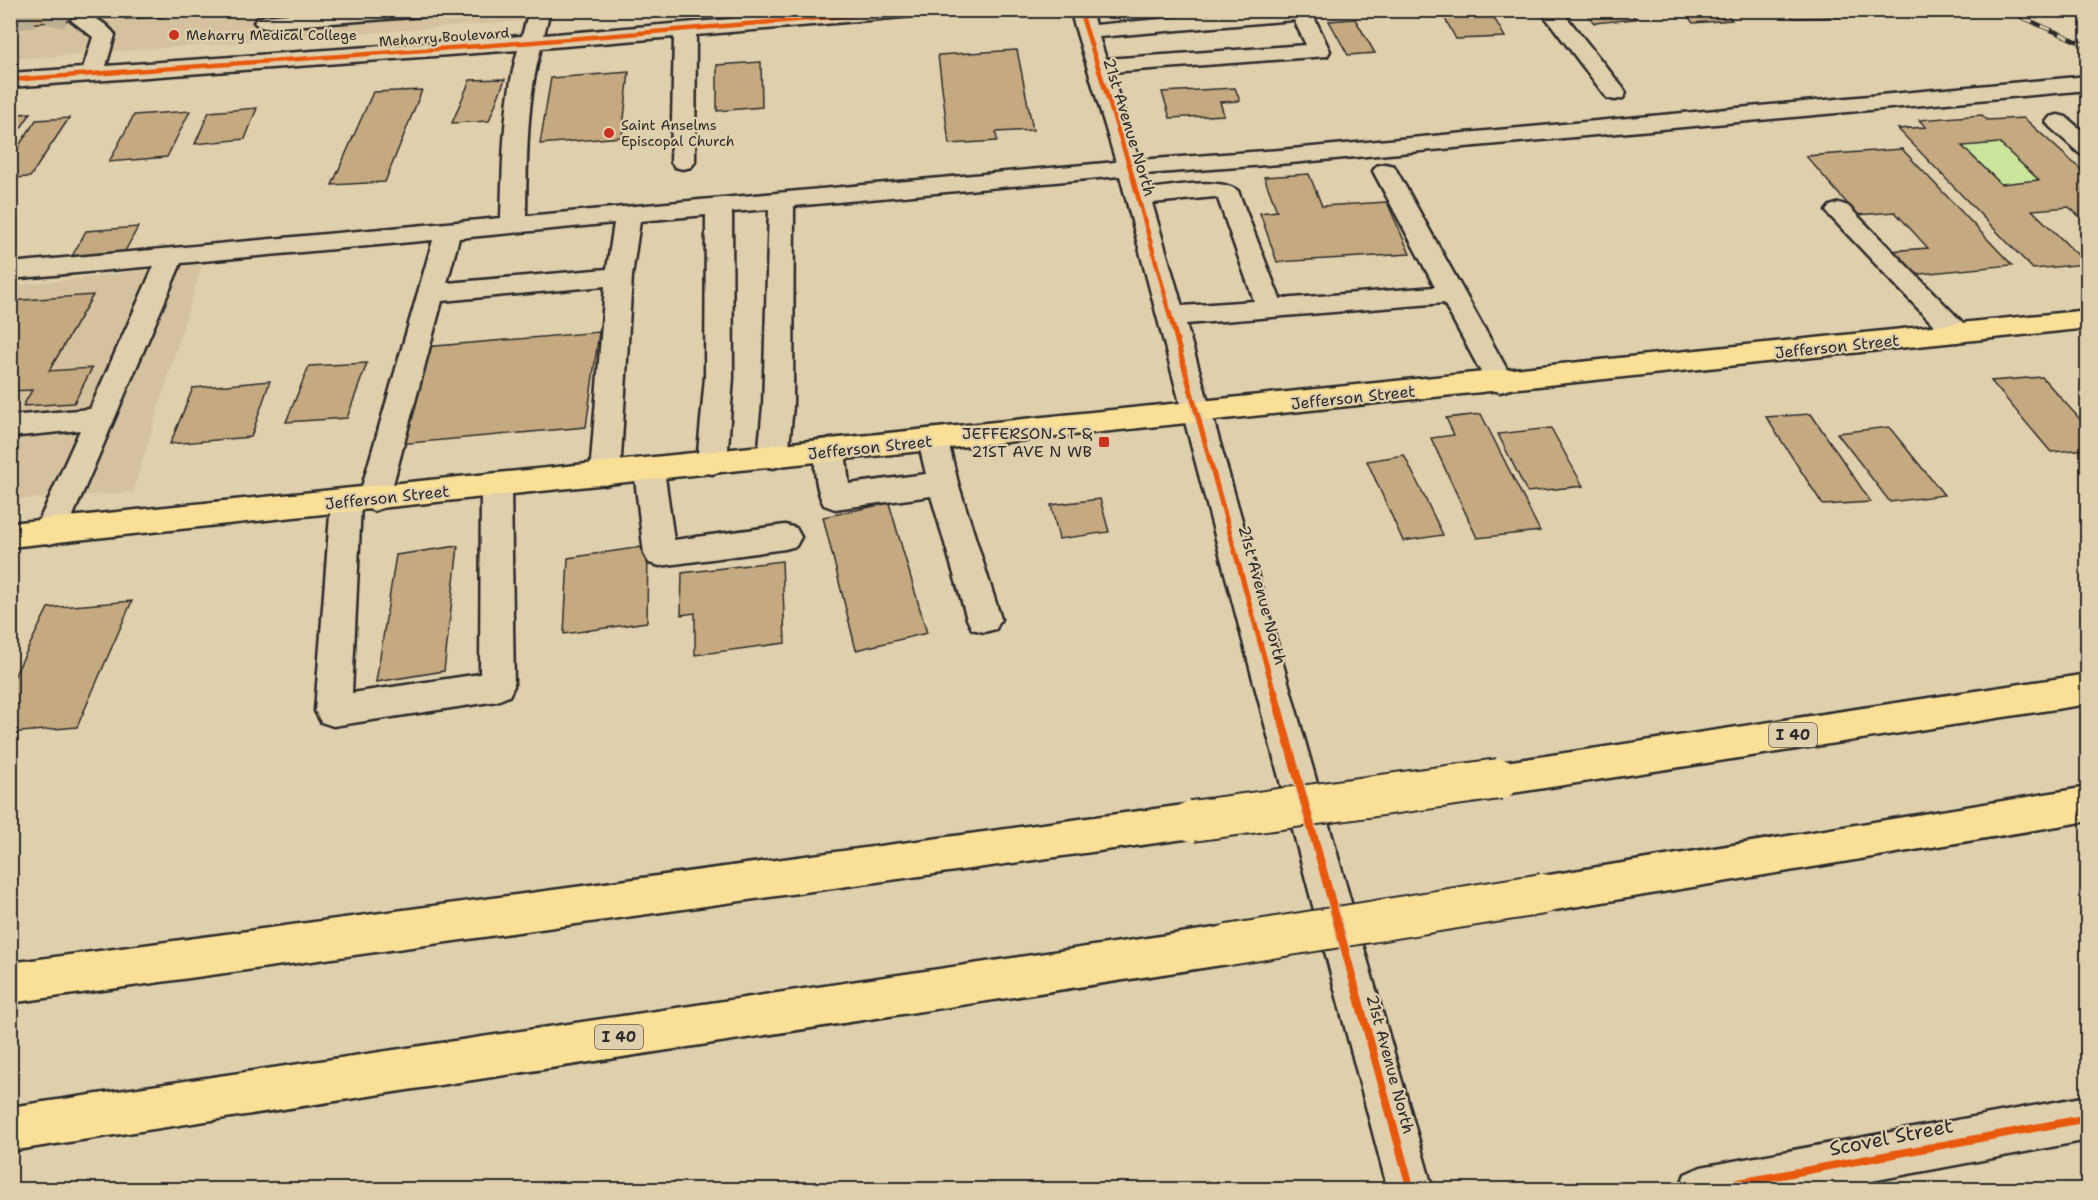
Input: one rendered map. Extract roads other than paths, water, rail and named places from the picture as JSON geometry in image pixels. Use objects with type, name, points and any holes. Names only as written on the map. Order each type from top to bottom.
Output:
[{"type":"main road","name":"Jefferson Street","points":[[10,535],[1199,414],[2088,319]]},
{"type":"main road","name":"I 40","points":[[10,983],[1499,780],[2088,689]]},
{"type":"main road","name":"I 40","points":[[10,1129],[1228,945],[2088,804]]},
{"type":"street","points":[[247,64],[268,16],[426,10]]},
{"type":"street","points":[[513,225],[515,149],[525,64],[533,42],[540,10]]},
{"type":"street","name":"Meharry Boulevard","points":[[10,80],[533,42],[915,10]]},
{"type":"street","name":"21st Avenue North","points":[[1080,10],[1130,168],[1172,316],[1411,1190]]},
{"type":"street","points":[[1550,10],[1615,93]]},
{"type":"street","points":[[1087,32],[1301,12],[1319,51],[1097,66]]},
{"type":"street","points":[[82,20],[104,35],[93,74]]},
{"type":"street","points":[[1138,28],[1151,61]]},
{"type":"street","points":[[683,162],[685,30]]},
{"type":"street","points":[[10,271],[2088,83]]},
{"type":"street","points":[[2058,122],[2088,149]]},
{"type":"street","points":[[1385,171],[1500,382]]},
{"type":"street","points":[[1138,197],[1215,190],[1229,196],[1270,308]]},
{"type":"street","points":[[773,457],[778,406],[782,200]]},
{"type":"street","points":[[712,463],[719,377],[719,206]]},
{"type":"street","points":[[1839,211],[1958,333]]},
{"type":"street","points":[[605,474],[620,276],[628,214]]},
{"type":"street","points":[[448,231],[431,293],[360,500],[333,711],[497,686],[496,486]]},
{"type":"street","points":[[50,532],[171,256]]},
{"type":"street","points":[[431,293],[620,276]]},
{"type":"street","points":[[1172,316],[1452,294]]},
{"type":"street","points":[[10,427],[100,418]]},
{"type":"street","points":[[933,441],[943,483],[984,619]]},
{"type":"street","points":[[830,451],[835,497],[943,483]]},
{"type":"street","points":[[649,470],[660,554],[785,537]]},
{"type":"street","name":"Scovel Street","points":[[1701,1190],[2088,1118]]},
{"type":"tunnel","points":[[10,19],[50,13],[82,20]]},
{"type":"railway","points":[[2005,10],[2088,46]]},
{"type":"place","name":"Meharry Medical College","points":[[174,35]]},
{"type":"place","name":"Saint Anselms Episcopal Church","points":[[609,133]]},
{"type":"place","name":"JEFFERSON ST & 21ST AVE N WB","points":[[1104,442]]}]
